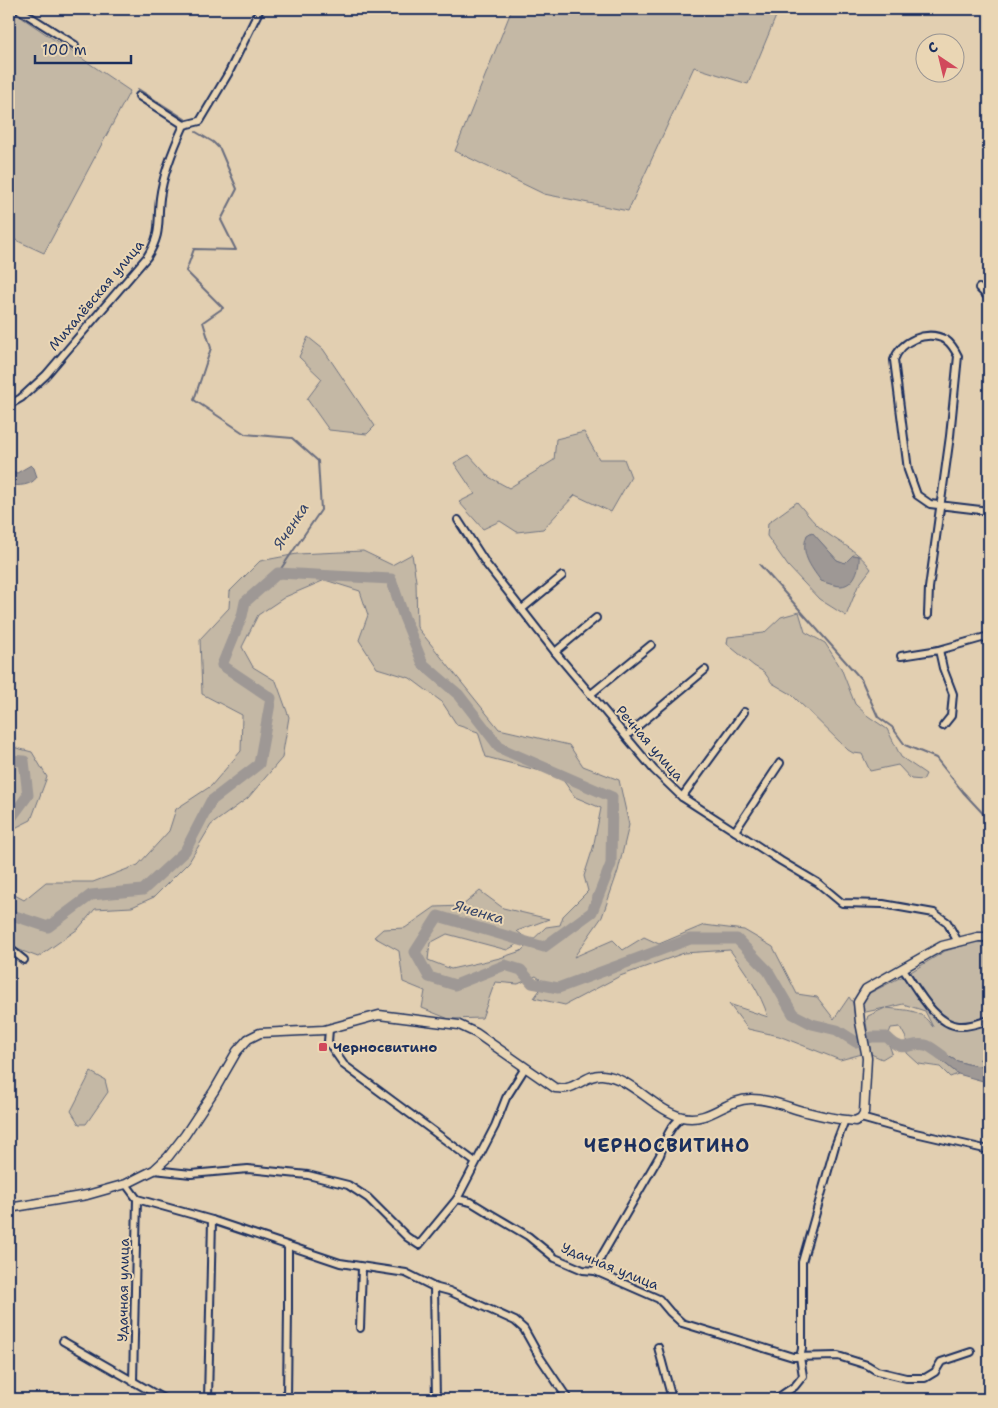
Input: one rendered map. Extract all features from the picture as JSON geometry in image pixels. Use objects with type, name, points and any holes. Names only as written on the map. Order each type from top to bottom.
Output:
[{"type":"street","points":[[18,9],[74,45]]},
{"type":"street","points":[[139,96],[184,125],[200,121],[236,57],[260,9]]},
{"type":"street","name":"Михалёвская улица","points":[[9,404],[21,398],[46,375],[148,257],[156,243],[159,228],[160,197],[168,168],[184,125]]},
{"type":"street","points":[[979,288],[989,298]]},
{"type":"street","points":[[928,615],[929,588],[940,505],[950,436],[958,356],[952,345],[945,340],[927,336],[915,338],[904,344],[897,352],[894,360],[908,470],[917,495],[930,504],[940,505],[989,511]]},
{"type":"street","name":"Речная улица","points":[[458,520],[487,565],[555,652],[654,770],[682,797],[818,883],[842,904],[883,904],[934,913],[947,922],[958,942]]},
{"type":"street","points":[[522,609],[562,576]]},
{"type":"street","points":[[555,652],[596,618]]},
{"type":"street","points":[[901,656],[938,650],[989,636]]},
{"type":"street","points":[[591,694],[651,645]]},
{"type":"street","points":[[938,650],[953,694],[951,716],[943,726]]},
{"type":"street","points":[[626,736],[705,670]]},
{"type":"street","points":[[682,797],[744,712]]},
{"type":"street","points":[[735,831],[780,763]]},
{"type":"street","points":[[9,1208],[87,1195],[126,1184],[154,1170],[168,1157],[185,1135],[237,1051],[248,1039],[260,1034],[329,1029],[379,1015],[459,1025],[476,1033],[555,1088],[567,1088],[592,1076],[603,1075],[614,1078],[665,1111],[682,1117],[704,1117],[734,1102],[755,1099],[802,1111],[855,1121],[861,1118],[864,1113],[867,1058],[858,1002],[866,990],[942,946],[978,937],[989,938]]},
{"type":"street","points":[[9,951],[14,952],[24,960]]},
{"type":"street","points":[[903,969],[933,1012],[942,1020],[956,1026],[967,1026],[989,1020]]},
{"type":"street","points":[[329,1029],[328,1042],[344,1065],[476,1162]]},
{"type":"street","points":[[154,1170],[182,1174],[248,1169],[308,1175],[348,1185],[368,1198],[407,1237],[418,1245],[457,1199],[495,1126],[506,1098],[525,1068]]},
{"type":"street","points":[[595,1271],[601,1257],[660,1155],[673,1124],[682,1117]]},
{"type":"street","points":[[861,1118],[989,1150]]},
{"type":"street","points":[[776,1399],[795,1386],[804,1376],[800,1357],[802,1350],[802,1262],[835,1146],[846,1120]]},
{"type":"street","points":[[126,1184],[137,1199],[212,1220],[340,1263],[406,1273],[434,1287],[450,1291],[515,1321],[524,1329],[539,1356],[568,1399]]},
{"type":"street","name":"Удачная улица","points":[[133,1382],[137,1199]]},
{"type":"street","name":"Удачная улица","points":[[457,1199],[471,1202],[490,1213],[528,1236],[555,1258],[583,1270],[595,1271],[659,1299],[682,1323],[793,1357],[838,1356],[868,1365],[877,1371],[894,1376],[925,1378],[935,1372],[941,1362],[971,1352]]},
{"type":"street","points":[[208,1399],[212,1220]]},
{"type":"street","points":[[287,1399],[288,1246]]},
{"type":"street","points":[[360,1328],[362,1267]]},
{"type":"street","points":[[434,1287],[436,1399]]},
{"type":"street","points":[[62,1342],[164,1399]]},
{"type":"street","points":[[658,1347],[672,1399]]},
{"type":"shaded area","points":[[9,9],[130,91],[44,253],[9,237]]},
{"type":"shaded area","points":[[512,9],[779,9],[748,84],[694,67],[628,211],[544,194],[455,151]]},
{"type":"shaded area","points":[[308,337],[323,349],[375,426],[367,434],[329,430],[307,399],[322,379],[299,357]]},
{"type":"shaded area","points":[[584,432],[599,459],[624,459],[631,477],[611,512],[575,495],[543,529],[517,532],[500,521],[483,529],[459,502],[475,494],[454,463],[469,455],[489,477],[509,488],[554,460],[556,439]]},
{"type":"shaded area","points":[[31,465],[37,477],[32,482],[24,485],[9,485],[11,471],[17,473]]},
{"type":"shaded area","points":[[797,502],[817,525],[853,550],[871,569],[858,586],[846,616],[819,599],[788,566],[767,536],[768,523]],"holes":[[[816,537],[837,560],[845,563],[853,556],[842,586]]]},
{"type":"shaded area","points":[[812,532],[837,560],[845,563],[853,555],[859,556],[856,575],[846,585],[834,585],[821,581],[810,565],[805,554],[805,542],[807,535]]},
{"type":"shaded area","points":[[363,551],[392,565],[412,554],[416,581],[417,627],[499,729],[569,745],[583,766],[619,780],[629,825],[618,871],[602,917],[574,957],[613,940],[623,950],[644,937],[659,944],[704,925],[744,930],[773,947],[797,994],[817,997],[834,1019],[849,997],[853,1003],[862,1054],[840,1060],[779,1036],[748,1029],[729,1004],[768,1017],[757,991],[730,950],[684,953],[620,976],[565,1005],[534,998],[545,983],[536,976],[518,984],[495,982],[482,1018],[449,1019],[422,1008],[425,991],[403,982],[399,951],[374,937],[383,929],[405,928],[435,907],[462,906],[480,891],[503,908],[549,919],[517,931],[527,939],[507,950],[447,934],[430,943],[428,960],[451,969],[500,958],[521,951],[546,927],[560,925],[563,916],[588,891],[584,876],[593,848],[601,808],[575,797],[560,776],[486,757],[478,732],[457,725],[442,702],[410,678],[377,668],[359,640],[368,615],[360,591],[325,580],[285,597],[258,615],[242,647],[253,667],[276,681],[289,717],[282,758],[248,798],[211,825],[189,862],[154,897],[132,907],[95,909],[78,929],[38,957],[9,946],[9,892],[24,900],[46,882],[93,882],[138,865],[169,831],[176,809],[211,786],[241,751],[242,715],[202,694],[200,639],[229,608],[230,591],[260,561],[297,554]]},
{"type":"shaded area","points":[[799,612],[805,632],[825,643],[841,668],[855,704],[887,729],[901,757],[926,774],[923,780],[911,779],[898,765],[870,771],[862,754],[853,753],[848,750],[791,694],[772,683],[764,672],[727,644],[728,637],[764,633],[781,617]]},
{"type":"shaded area","points":[[9,746],[32,752],[47,777],[31,820],[11,830],[9,834]]},
{"type":"shaded area","points":[[976,942],[989,943],[989,1062],[979,1059],[986,1066],[977,1066],[953,1059],[938,1050],[927,1049],[958,1074],[950,1077],[940,1067],[919,1064],[907,1053],[906,1038],[900,1027],[891,1028],[887,1039],[892,1053],[882,1059],[871,1054],[866,1022],[868,1016],[885,1008],[861,1013],[864,996],[909,973],[945,951]],"holes":[[[903,1004],[925,1011],[933,1027],[918,1013],[887,1008]]]},
{"type":"shaded area","points":[[926,1048],[939,1050],[963,1063],[986,1066],[989,1071],[989,1086],[983,1081],[958,1074]]},
{"type":"shaded area","points":[[91,1072],[105,1080],[108,1092],[86,1124],[79,1124],[71,1111]]},
{"type":"waterway","points":[[138,89],[185,119]]},
{"type":"waterway","name":"Яченка","points":[[196,132],[213,142],[220,149],[237,189],[221,220],[236,250],[194,249],[186,271],[223,308],[203,322],[211,348],[194,400],[245,434],[292,438],[318,461],[321,510],[278,573]]},
{"type":"waterway","points":[[760,565],[861,679],[878,717],[892,727],[905,745],[936,758],[963,792],[989,820]]},
{"type":"waterway","name":"Яченка","points":[[9,914],[48,927],[91,895],[143,890],[185,851],[211,801],[259,764],[271,698],[222,665],[242,616],[245,602],[278,573],[391,579],[423,664],[459,695],[500,748],[612,797],[611,864],[592,912],[544,947],[438,916],[415,952],[429,977],[455,985],[505,965],[521,970],[532,983],[558,988],[690,939],[737,939],[768,971],[793,1014],[812,1024],[837,1030],[856,1042],[872,1037],[887,1037],[902,1047],[927,1046],[943,1056]]},
{"type":"waterway","name":"Яченка","points":[[9,760],[24,761],[28,795],[9,821]]},
{"type":"place","name":"Черносвитино","points":[[323,1047]]},
{"type":"district","name":"ЧЕРНОСВИТИНО","points":[[667,1145]]}]
